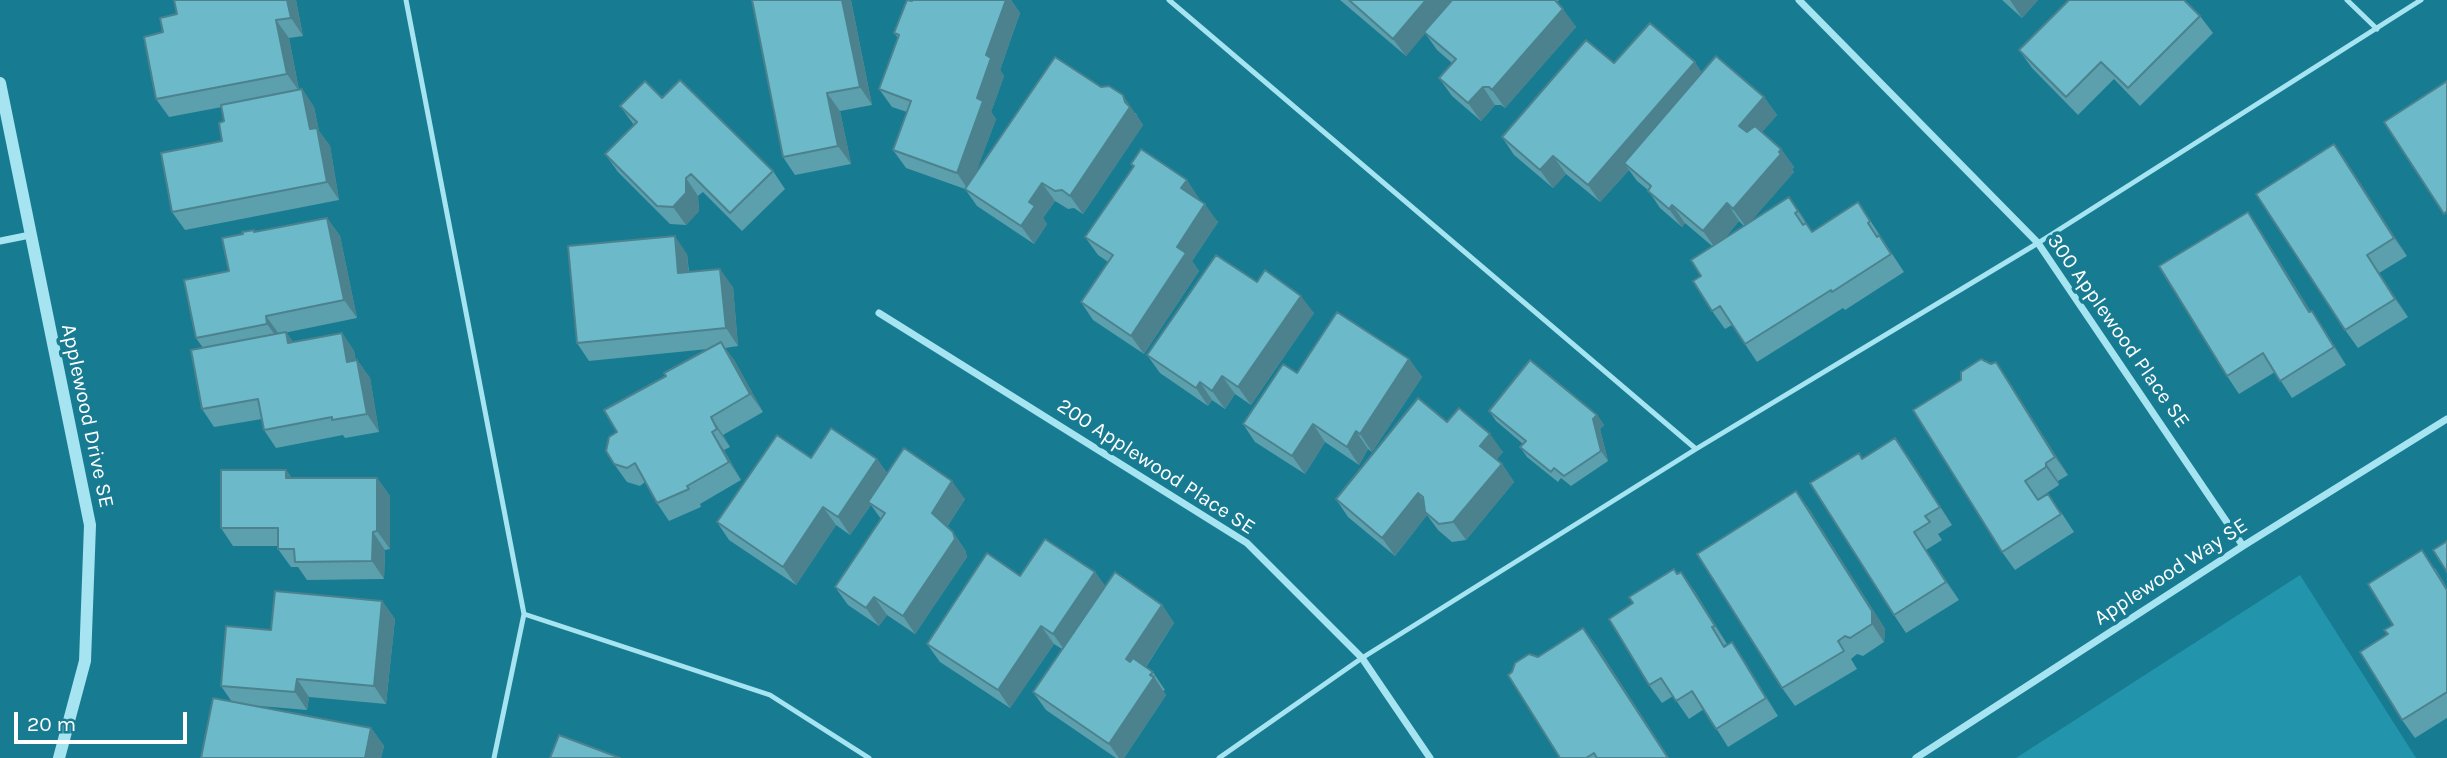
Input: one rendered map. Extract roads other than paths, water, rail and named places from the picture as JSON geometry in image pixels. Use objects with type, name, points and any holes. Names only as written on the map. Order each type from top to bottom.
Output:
[{"type":"street","name":"300 Applewood Place SE","points":[[1798,0],[2038,243],[2243,546]]},
{"type":"street","name":"Applewood Drive SE","points":[[0,83],[90,525],[85,661],[60,758]]},
{"type":"street","points":[[0,241],[30,235]]},
{"type":"street","name":"200 Applewood Place SE","points":[[879,313],[1247,543],[1362,658],[1430,758]]},
{"type":"street","name":"Applewood Way SE","points":[[1916,758],[2243,546],[2447,419]]},
{"type":"lane","points":[[405,0],[524,614],[494,758]]},
{"type":"lane","points":[[1169,0],[1696,449]]},
{"type":"lane","points":[[2347,0],[2377,29]]},
{"type":"lane","points":[[1219,758],[1362,658],[1696,449],[2038,243],[2421,0]]},
{"type":"lane","points":[[524,614],[770,695],[869,758]]}]
